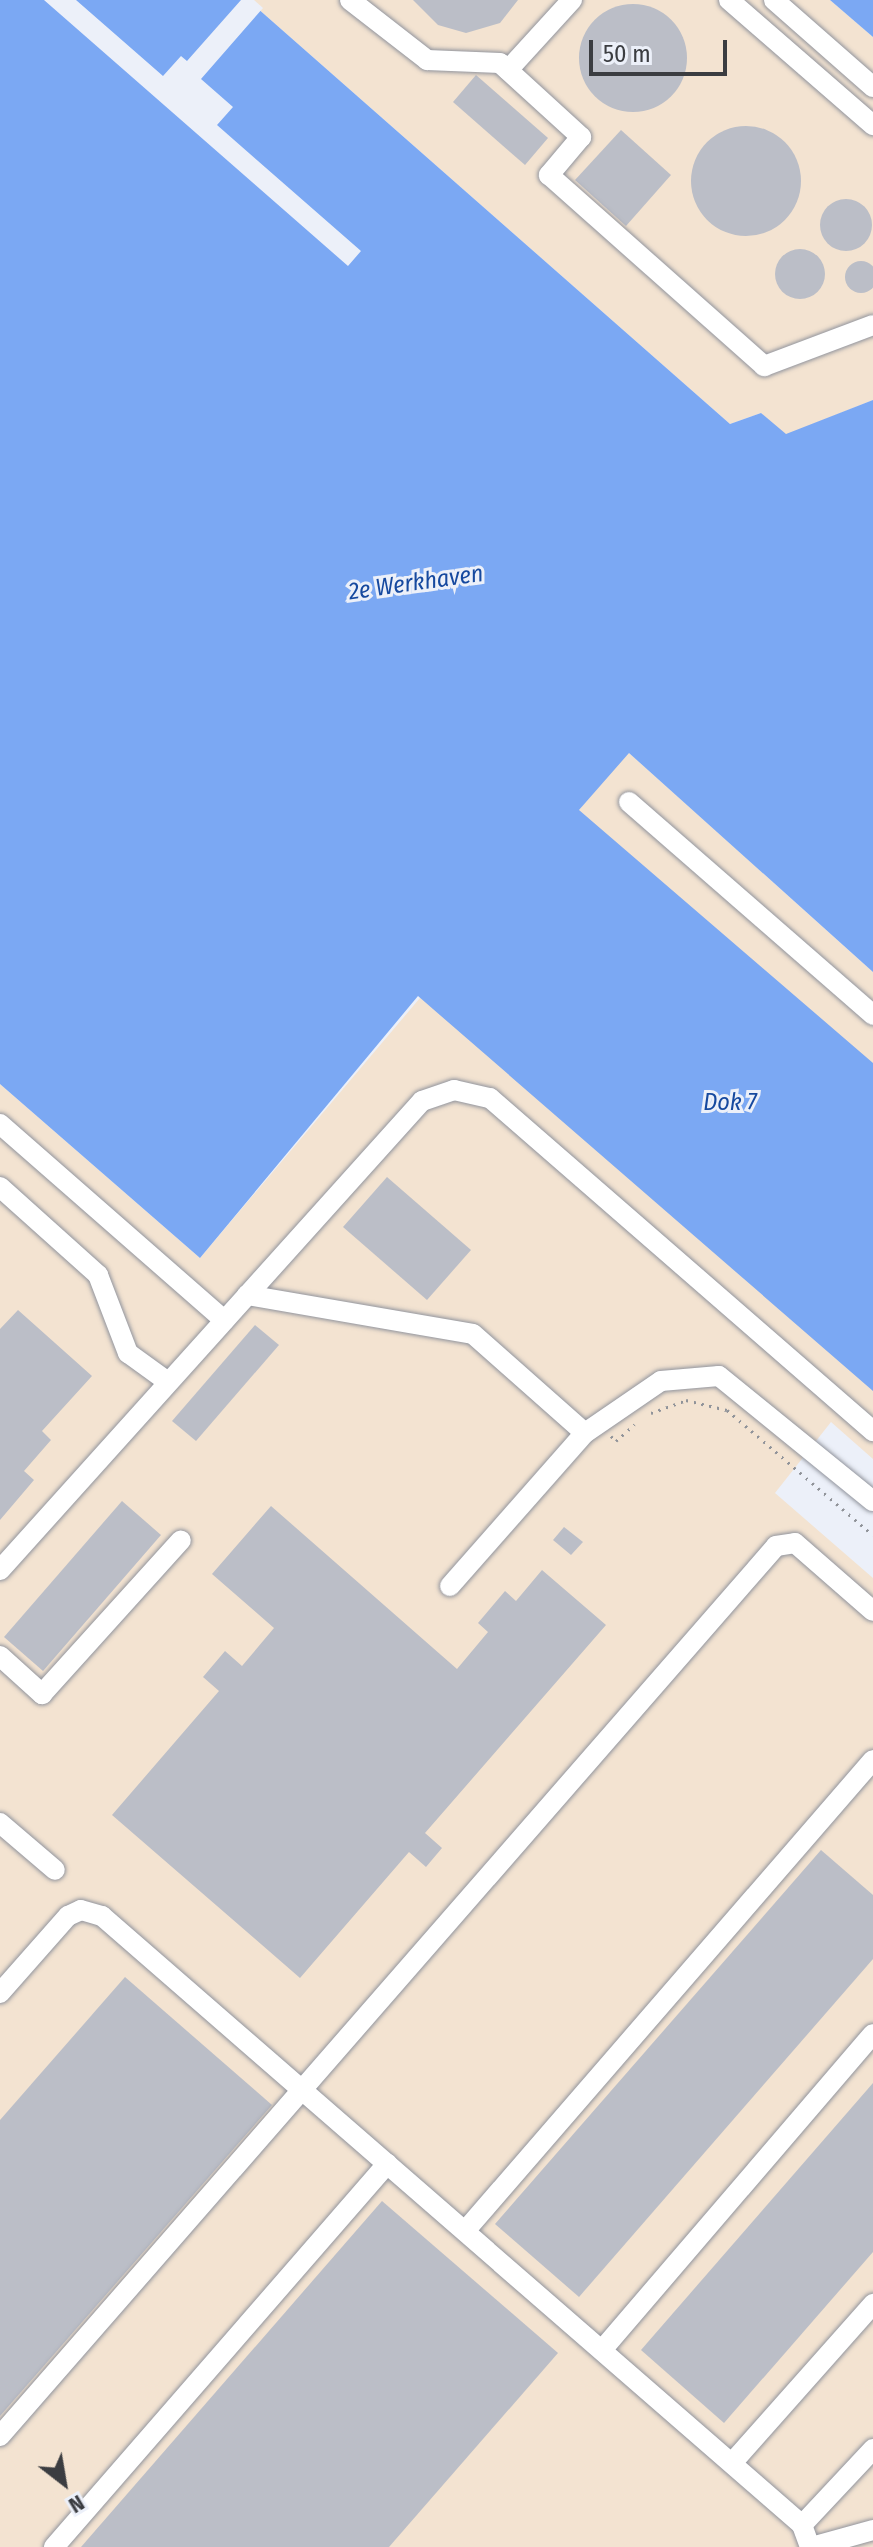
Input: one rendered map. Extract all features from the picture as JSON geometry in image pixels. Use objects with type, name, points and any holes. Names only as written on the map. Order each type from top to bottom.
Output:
[{"type":"lane","points":[[350,0],[427,60],[500,63],[508,70],[581,137],[549,175],[764,366],[873,325]]},
{"type":"lane","points":[[508,70],[572,0]]},
{"type":"lane","points":[[729,0],[873,125]]},
{"type":"lane","points":[[774,0],[873,87]]},
{"type":"lane","points":[[629,802],[873,1015]]},
{"type":"lane","points":[[0,1570],[422,1101],[454,1090],[490,1098],[873,1431]]},
{"type":"lane","points":[[0,1124],[224,1320]]},
{"type":"lane","points":[[0,1187],[98,1275],[128,1353],[168,1382]]},
{"type":"lane","points":[[247,1295],[473,1334],[591,1427]]},
{"type":"lane","points":[[450,1586],[591,1427],[661,1381],[719,1376],[873,1501]]},
{"type":"lane","points":[[0,2436],[776,1546],[784,1539],[795,1543],[873,1611]]},
{"type":"lane","points":[[0,1656],[42,1694],[181,1540]]},
{"type":"lane","points":[[465,2231],[873,1760]]},
{"type":"lane","points":[[0,1823],[55,1870]]},
{"type":"lane","points":[[0,1993],[68,1916],[92,1911],[732,2463],[802,2525],[811,2547],[873,2530]]},
{"type":"lane","points":[[602,2350],[873,2034]]},
{"type":"lane","points":[[54,2547],[387,2164]]},
{"type":"lane","points":[[732,2463],[873,2304]]},
{"type":"lane","points":[[802,2525],[873,2449]]},
{"type":"path","points":[[591,1427],[616,1441],[665,1406],[707,1402],[727,1410],[873,1535]]},
{"type":"shaded area","points":[[248,0],[830,0],[873,37],[873,400],[786,435],[761,413],[730,424]]},
{"type":"shaded area","points":[[628,752],[873,972],[873,1459],[831,1422],[775,1493],[873,1578],[873,2547],[0,2547],[0,1084],[200,1258]]},
{"type":"water","points":[[0,0],[248,0],[730,424],[761,413],[786,434],[873,400],[873,972],[629,753],[579,810],[873,1063],[873,1391],[418,996],[200,1258],[0,1084]]},
{"type":"water","points":[[830,0],[873,0],[873,37]]},
{"type":"pier","points":[[44,0],[76,0],[163,76],[181,56],[187,61],[241,0],[254,0],[263,8],[201,79],[233,107],[217,125],[361,251],[348,266]]},
{"type":"building","points":[[413,0],[518,0],[500,23],[466,33],[438,25]]},
{"type":"building","points":[[633,4],[654,8],[672,19],[683,37],[687,58],[683,79],[672,97],[654,108],[633,112],[612,108],[594,97],[583,79],[579,58],[583,37],[594,19],[612,8]]},
{"type":"building","points":[[476,75],[548,138],[525,165],[453,102]]},
{"type":"building","points":[[746,126],[767,131],[785,142],[796,160],[801,181],[796,202],[785,220],[767,231],[746,236],[725,231],[707,220],[696,202],[691,181],[696,160],[707,142],[725,131]]},
{"type":"building","points":[[621,130],[671,175],[626,226],[575,180]]},
{"type":"building","points":[[846,199],[864,207],[872,225],[864,243],[846,251],[828,243],[820,225],[828,207]]},
{"type":"building","points":[[790,250],[810,250],[824,264],[824,284],[810,298],[790,298],[776,284],[776,264]]},
{"type":"building","points":[[861,261],[872,266],[877,277],[872,288],[861,293],[850,288],[845,277],[850,266]]},
{"type":"building","points":[[387,1177],[471,1250],[427,1300],[343,1227]]},
{"type":"building","points":[[18,1310],[92,1376],[42,1431],[51,1440],[24,1471],[34,1480],[0,1520],[0,1329]]},
{"type":"building","points":[[255,1325],[279,1345],[196,1441],[172,1421]]},
{"type":"building","points":[[122,1501],[161,1535],[43,1671],[4,1637]]},
{"type":"building","points":[[271,1506],[457,1669],[488,1632],[478,1623],[505,1591],[516,1601],[542,1570],[606,1625],[425,1833],[442,1848],[426,1867],[409,1852],[300,1978],[112,1815],[219,1691],[203,1677],[225,1651],[242,1666],[274,1628],[212,1574]]},
{"type":"building","points":[[564,1527],[583,1542],[571,1555],[553,1540]]},
{"type":"building","points":[[821,1850],[873,1895],[873,1959],[579,2297],[495,2224]]},
{"type":"building","points":[[125,1977],[272,2105],[0,2416],[0,2120]]},
{"type":"building","points":[[873,2083],[873,2252],[724,2423],[641,2350]]},
{"type":"building","points":[[382,2201],[558,2353],[389,2547],[81,2547]]},
{"type":"water label","name":"2e Werkhaven","points":[[416,583]]},
{"type":"water label","name":"Dok 7","points":[[730,1103]]}]
